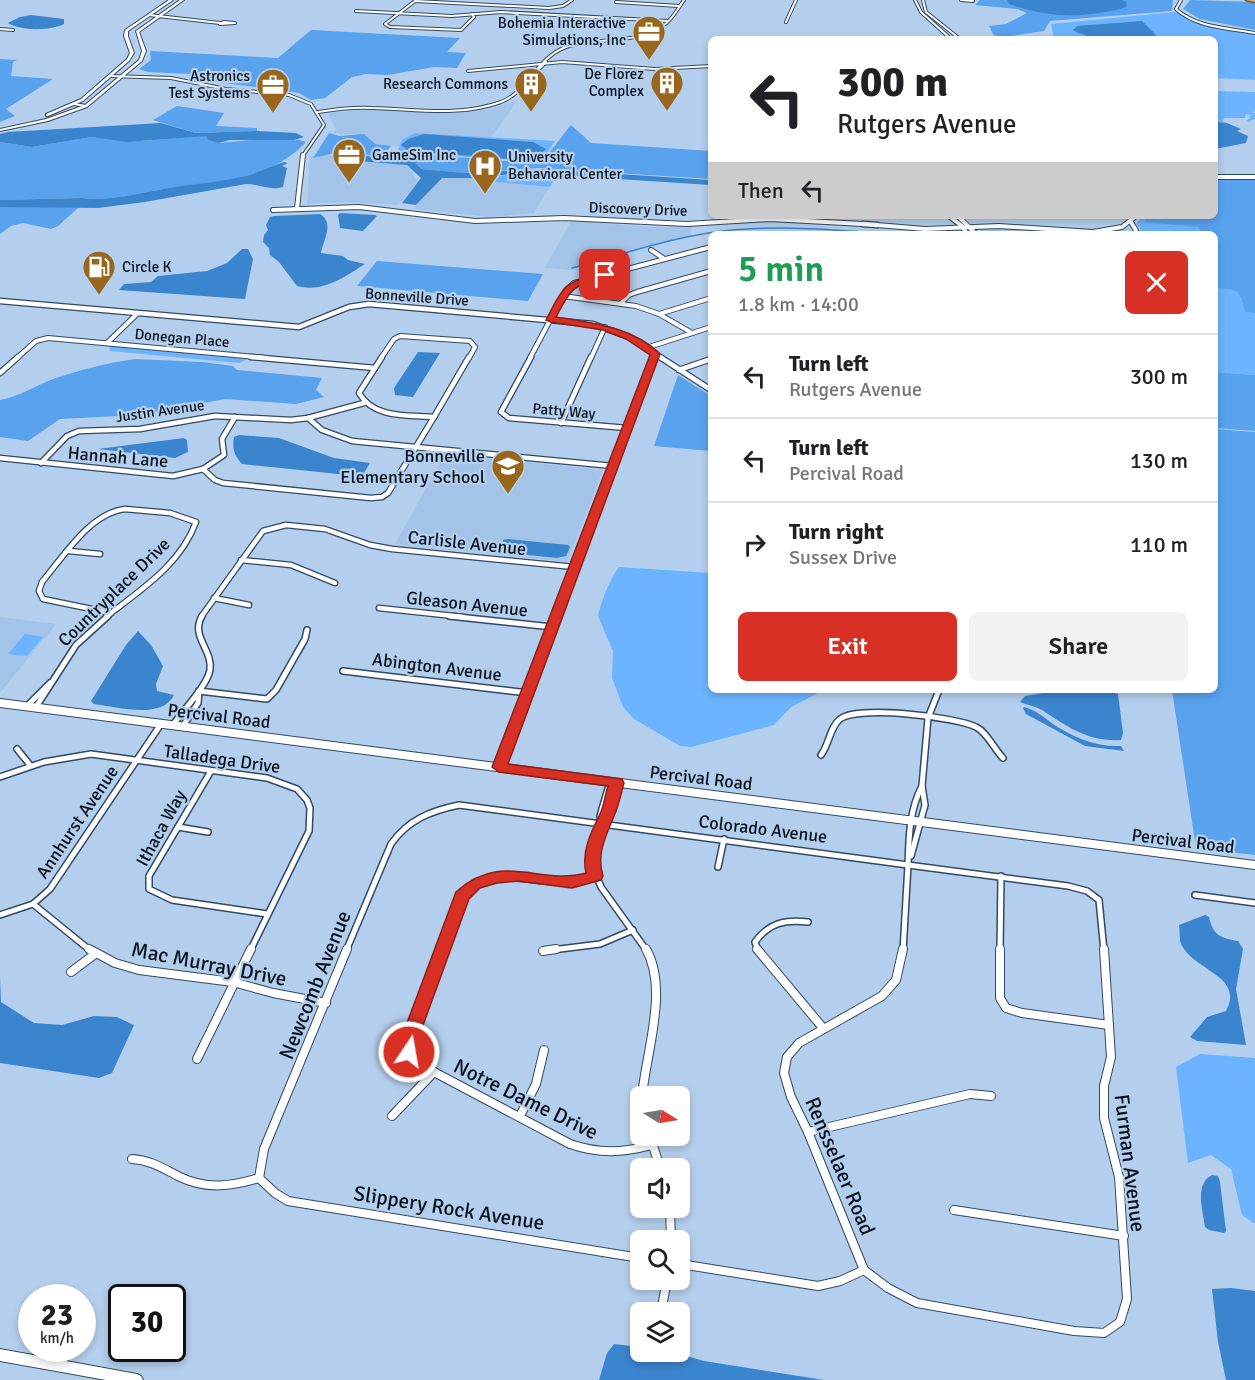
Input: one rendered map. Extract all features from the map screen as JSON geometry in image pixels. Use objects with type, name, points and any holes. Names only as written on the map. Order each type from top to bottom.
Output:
[{"type":"main road","points":[[0,127],[45,116],[74,104],[128,60],[132,53],[126,32],[171,0]]},
{"type":"main road","points":[[0,127],[47,120],[86,106],[143,56],[144,51],[137,32],[182,0]]},
{"type":"main road","points":[[1248,0],[1255,1]]},
{"type":"main road","points":[[0,1355],[136,1380]]},
{"type":"street","points":[[526,6],[532,0]]},
{"type":"street","points":[[472,14],[474,17],[464,28],[453,31],[386,26],[385,24],[396,13],[415,1],[557,8],[567,5],[572,0]]},
{"type":"street","points":[[530,78],[538,64],[577,44],[645,34],[668,21],[684,0]]},
{"type":"street","points":[[786,21],[796,0]]},
{"type":"street","points":[[915,0],[917,9],[923,16],[948,36]]},
{"type":"street","points":[[923,0],[926,12],[958,36]]},
{"type":"street","points":[[961,0],[973,1]]},
{"type":"street","points":[[1183,0],[1176,9],[1183,16],[1200,22],[1255,32]]},
{"type":"street","points":[[616,2],[679,6]]},
{"type":"street","points":[[356,11],[452,16],[501,12],[668,21]]},
{"type":"street","points":[[149,15],[227,26],[234,23],[188,16],[160,16]]},
{"type":"street","points":[[220,24],[227,22]]},
{"type":"street","points":[[0,29],[12,30]]},
{"type":"street","points":[[550,56],[562,62]]},
{"type":"street","points":[[318,112],[369,107],[439,111],[478,108],[511,98],[521,91],[550,56]]},
{"type":"street","points":[[545,64],[562,62],[646,70]]},
{"type":"street","points":[[516,68],[538,64]]},
{"type":"street","points":[[532,73],[526,68],[468,71],[538,64],[646,70],[708,67]]},
{"type":"street","points":[[111,75],[171,78],[211,86],[289,95],[304,100],[321,116],[324,128],[301,158],[297,208]]},
{"type":"street","points":[[74,104],[86,106]]},
{"type":"street","points":[[314,108],[332,110]]},
{"type":"street","points":[[321,116],[332,110]]},
{"type":"street","points":[[1218,177],[1255,177]]},
{"type":"street","name":"Discovery Drive","points":[[273,210],[359,207],[475,221],[564,218],[671,224],[770,219],[925,229],[969,226],[1075,231],[1112,230],[1131,222]]},
{"type":"street","points":[[954,219],[965,231]]},
{"type":"street","points":[[961,219],[973,231]]},
{"type":"street","points":[[1134,219],[1131,222],[1136,231]]},
{"type":"street","points":[[501,412],[566,290],[574,283],[708,247]]},
{"type":"street","points":[[651,250],[663,258]]},
{"type":"street","points":[[621,303],[629,295],[637,292],[708,272]]},
{"type":"street","points":[[563,296],[621,303],[659,314],[692,333]]},
{"type":"street","points":[[659,314],[708,299]]},
{"type":"street","name":"Bonneville Drive","points":[[0,301],[299,327],[320,321],[347,306],[369,304],[551,320],[605,327],[629,337],[708,388]]},
{"type":"street","points":[[106,343],[138,313]]},
{"type":"street","points":[[561,423],[605,327]]},
{"type":"street","points":[[646,348],[708,328]]},
{"type":"street","points":[[203,469],[215,480],[223,483],[382,497],[388,493],[435,417],[475,344],[470,341],[400,336],[394,339],[359,393],[364,403],[382,411],[435,417]]},
{"type":"street","name":"Donegan Place","points":[[0,373],[40,339],[48,338],[375,368]]},
{"type":"street","points":[[499,767],[656,354]]},
{"type":"street","points":[[679,370],[708,360]]},
{"type":"street","name":"Justin Avenue","points":[[41,463],[72,432],[140,429],[215,416],[291,420],[308,418],[364,403]]},
{"type":"street","name":"Patty Way","points":[[501,412],[509,417],[627,429]]},
{"type":"street","name":"Hannah Lane","points":[[0,458],[173,476],[203,469],[224,455],[222,439],[235,417]]},
{"type":"street","points":[[308,418],[312,425],[340,438],[614,466]]},
{"type":"street","name":"Countryplace Drive","points":[[36,707],[76,645],[166,567],[194,532],[196,522],[180,514],[131,509],[106,513],[96,519],[69,551]]},
{"type":"street","name":"Carlisle Avenue","points":[[241,560],[263,531],[286,525],[325,530],[392,549],[574,567]]},
{"type":"street","points":[[357,540],[364,536]]},
{"type":"street","points":[[100,554],[69,551],[42,582],[39,591],[43,598],[112,613]]},
{"type":"street","points":[[173,725],[199,691],[211,666],[197,631],[200,619],[241,560],[291,565],[334,583]]},
{"type":"street","points":[[214,598],[249,605]]},
{"type":"street","name":"Gleason Avenue","points":[[379,608],[552,627]]},
{"type":"street","points":[[199,691],[267,699],[276,690],[305,639],[307,630]]},
{"type":"street","name":"Abington Avenue","points":[[343,671],[528,693]]},
{"type":"street","name":"Countryplace Drive","points":[[27,706],[51,682]]},
{"type":"street","points":[[183,726],[198,703],[199,691]]},
{"type":"street","points":[[921,786],[928,718],[938,693]]},
{"type":"street","name":"Percival Road","points":[[0,703],[1255,865]]},
{"type":"street","points":[[821,755],[830,745],[832,731],[841,718],[852,712],[876,710],[976,727],[987,736],[992,749],[1003,758]]},
{"type":"street","name":"Annhurst Avenue","points":[[0,915],[33,904],[50,889],[161,724]]},
{"type":"street","points":[[17,749],[30,765]]},
{"type":"street","name":"Talladega Drive","points":[[0,777],[30,765],[69,755],[91,754],[135,762],[267,778],[288,784],[307,798],[312,813],[309,831],[197,1059]]},
{"type":"street","name":"Ithaca Way","points":[[211,771],[149,876],[149,890],[172,900],[267,914]]},
{"type":"street","points":[[613,782],[607,816],[595,843],[592,865],[595,876],[633,930],[652,962],[657,991],[642,1086]]},
{"type":"street","name":"Rensselaer Road","points":[[864,1270],[808,1132],[791,1097],[784,1073],[788,1057],[799,1043],[823,1028],[864,1008],[882,996],[896,980],[903,957],[910,820],[914,801],[921,786]]},
{"type":"street","name":"Rensselaer Road","points":[[909,864],[925,805],[921,786]]},
{"type":"street","name":"Colorado Avenue","points":[[420,815],[459,805],[1001,876],[1068,886],[1087,891],[1099,900]]},
{"type":"street","name":"Newcomb Avenue","points":[[259,1178],[264,1149],[391,844],[400,830],[420,815]]},
{"type":"street","points":[[178,827],[208,832]]},
{"type":"street","points":[[718,867],[724,839]]},
{"type":"street","name":"Notre Dame Drive","points":[[595,876],[572,882],[518,876],[496,877],[475,884],[462,896],[410,1039],[409,1052],[434,1072],[570,1144],[592,1153],[620,1154],[648,1146]]},
{"type":"street","points":[[1001,876],[1000,998],[1006,1008],[1022,1013],[1109,1025]]},
{"type":"street","points":[[1196,895],[1255,903]]},
{"type":"street","name":"Furman Avenue","points":[[864,1270],[888,1288],[916,1303],[1104,1333],[1120,1322],[1127,1299],[1124,1236],[1119,1177],[1104,1118],[1104,1086],[1111,1057],[1099,900]]},
{"type":"street","name":"Mac Murray Drive","points":[[33,904],[95,954],[139,970],[233,982],[273,993],[326,1003]]},
{"type":"street","points":[[808,922],[789,919],[764,929],[755,942],[758,951],[823,1028]]},
{"type":"street","points":[[543,951],[600,944],[633,930]]},
{"type":"street","points":[[71,972],[95,954]]},
{"type":"street","points":[[520,1116],[532,1098],[541,1077],[544,1050]]},
{"type":"street","points":[[392,1116],[434,1072]]},
{"type":"street","points":[[808,1132],[970,1094],[991,1096]]},
{"type":"street","points":[[132,1159],[149,1159],[184,1179],[216,1188],[259,1178]]},
{"type":"street","name":"Slippery Rock Avenue","points":[[259,1178],[275,1193],[288,1200],[630,1256]]},
{"type":"street","points":[[954,1210],[1124,1236]]},
{"type":"street","points":[[690,1266],[818,1286],[840,1281],[864,1270]]},
{"type":"shaded area","points":[[980,0],[1173,0],[1172,11],[1050,21],[1044,31],[1012,36],[996,36],[989,26],[1006,24],[1027,13],[1017,9],[975,5]]},
{"type":"shaded area","points":[[1007,0],[1122,0],[1127,6],[1099,13],[1064,15],[1032,11],[1009,4]]},
{"type":"shaded area","points":[[1190,0],[1255,2],[1255,30],[1200,19],[1183,9]]},
{"type":"shaded area","points":[[1175,12],[1201,23],[1255,34],[1255,80],[1218,78],[1218,36],[1053,36],[1051,24]]},
{"type":"shaded area","points":[[31,15],[64,19],[64,24],[36,29],[20,28],[8,23]]},
{"type":"shaded area","points":[[1142,21],[1156,35],[1087,36],[1073,30],[1077,26]]},
{"type":"shaded area","points":[[311,30],[460,38],[447,52],[466,53],[457,68],[434,67],[388,75],[366,74],[352,77],[325,98],[311,100],[299,93],[223,83],[192,74],[148,72],[139,69],[151,60],[150,51],[278,58]]},
{"type":"shaded area","points":[[0,59],[17,60],[13,62],[11,76],[53,79],[6,109],[15,116],[0,122]]},
{"type":"shaded area","points":[[1218,91],[1255,92],[1255,111],[1251,112],[1255,113],[1255,119],[1249,121],[1255,124],[1247,121],[1251,115],[1246,114],[1245,118],[1224,118],[1222,121],[1227,123],[1218,122]]},
{"type":"shaded area","points":[[517,101],[490,139],[400,146],[373,144],[367,135],[333,133],[336,130],[328,113],[373,109],[461,113],[490,109]]},
{"type":"shaded area","points":[[177,106],[224,113],[216,126],[257,128],[257,131],[196,133],[153,120]]},
{"type":"shaded area","points":[[1218,122],[1227,123],[1241,129],[1237,131],[1248,136],[1246,143],[1218,148]]},
{"type":"shaded area","points":[[161,123],[196,133],[257,131],[296,133],[304,137],[294,140],[230,140],[218,143],[208,140],[206,136],[127,142],[92,137],[32,147],[0,142],[0,134],[8,132]]},
{"type":"shaded area","points":[[571,125],[591,143],[708,151],[708,179],[539,168],[463,173],[421,169],[413,160],[457,157],[537,164]]},
{"type":"shaded area","points":[[329,133],[339,136],[364,134],[375,144],[391,146],[385,153],[371,155],[339,152],[313,158]]},
{"type":"shaded area","points":[[415,133],[555,141],[541,162],[397,152],[402,140]]},
{"type":"shaded area","points":[[424,134],[533,142],[546,149],[534,159],[522,160],[409,151],[401,145],[408,139]]},
{"type":"shaded area","points":[[206,136],[218,143],[275,139],[306,142],[274,166],[256,173],[217,182],[110,198],[0,200],[0,142],[32,147],[92,137],[143,141]]},
{"type":"shaded area","points":[[400,152],[418,182],[398,205],[349,202],[307,204],[310,156]]},
{"type":"shaded area","points":[[335,155],[368,156],[376,159],[391,157],[389,160],[380,159],[390,162],[426,156],[446,156],[413,160],[421,169],[465,173],[542,169],[708,180],[708,185],[524,173],[473,178],[442,178],[416,205],[402,203],[421,178],[407,165],[334,159]]},
{"type":"shaded area","points":[[284,162],[288,163],[282,166],[287,168],[283,187],[278,188],[246,184],[98,208],[0,207],[0,200],[100,199],[129,196],[234,178]]},
{"type":"shaded area","points":[[522,174],[556,175],[550,187],[495,182],[489,180],[488,177]]},
{"type":"shaded area","name":"University Behavioral Center","points":[[488,177],[489,180],[495,182],[550,187],[534,213],[490,217],[414,209],[435,182],[442,178]]},
{"type":"shaded area","points":[[1255,179],[1255,313],[1245,312],[1237,292],[1218,288],[1218,231],[1200,231],[1199,227],[1144,222],[1144,219],[1218,219],[1218,180]]},
{"type":"shaded area","points":[[0,207],[78,208],[58,226],[51,229],[23,223],[11,226],[0,234]]},
{"type":"shaded area","points":[[340,213],[377,216],[363,231],[340,228],[338,215]]},
{"type":"shaded area","points":[[320,214],[327,222],[327,232],[321,253],[343,256],[348,260],[365,264],[341,279],[324,286],[306,288],[297,286],[279,262],[270,255],[269,248],[263,242],[268,230],[266,225],[270,217],[274,216]]},
{"type":"shaded area","points":[[1140,219],[1144,219],[1144,222],[1217,219],[1230,240],[1218,235],[1218,231],[1209,231],[1200,227],[1201,231],[1140,231],[1136,224]]},
{"type":"shaded area","points":[[571,221],[650,227],[692,227],[690,237],[656,244],[571,270],[545,268]]},
{"type":"shaded area","points":[[979,228],[1055,231],[981,231]]},
{"type":"shaded area","points":[[242,249],[248,249],[253,259],[245,299],[119,290],[124,284],[151,282],[158,276],[207,271],[227,263]]},
{"type":"shaded area","points":[[377,261],[543,274],[528,301],[357,286]]},
{"type":"shaded area","points":[[1218,288],[1237,292],[1245,312],[1255,313],[1255,375],[1218,372]]},
{"type":"shaded area","points":[[109,346],[247,359],[239,363],[110,351]]},
{"type":"shaded area","points":[[418,352],[440,353],[413,397],[395,395],[394,388]]},
{"type":"shaded area","points":[[135,359],[202,362],[233,366],[237,370],[322,378],[316,390],[324,397],[296,404],[225,399],[139,415],[60,419],[28,441],[0,437],[0,400],[53,379]]},
{"type":"shaded area","points":[[1218,372],[1255,375],[1255,431],[1218,428]]},
{"type":"shaded area","points":[[678,375],[708,394],[708,451],[654,446]]},
{"type":"shaded area","points":[[1218,429],[1255,432],[1255,855],[1196,848],[1172,693],[1218,693]]},
{"type":"shaded area","points":[[239,435],[279,438],[334,458],[370,463],[364,473],[357,476],[242,464],[235,455],[234,448],[234,437]]},
{"type":"shaded area","points":[[184,438],[187,440],[188,452],[175,458],[98,449]]},
{"type":"shaded area","name":"Bonneville Elementary School","points":[[445,454],[603,470],[567,562],[395,544]]},
{"type":"shaded area","points":[[508,539],[570,547],[566,556],[557,558],[519,554],[503,542]]},
{"type":"shaded area","points":[[619,567],[708,573],[708,693],[818,693],[791,707],[774,725],[691,747],[680,746],[634,719],[623,707],[612,678],[613,651],[598,616],[612,577]]},
{"type":"shaded area","points":[[0,617],[56,624],[0,693]]},
{"type":"shaded area","points":[[138,631],[151,645],[163,666],[156,684],[157,691],[174,695],[168,703],[149,710],[94,704],[91,701],[126,645]]},
{"type":"shaded area","points":[[25,634],[43,637],[27,656],[8,654]]},
{"type":"shaded area","points":[[1044,693],[1118,694],[1123,733],[1121,740],[1098,739],[1079,732],[1039,709],[1020,702],[1025,696]]},
{"type":"shaded area","points":[[1024,707],[1077,737],[1103,745],[1121,746],[1124,751],[1085,746],[1026,714]]},
{"type":"shaded area","points":[[1205,915],[1209,917],[1218,935],[1238,941],[1243,949],[1236,989],[1246,1045],[1197,1041],[1190,1037],[1207,1017],[1226,1011],[1230,999],[1229,990],[1224,982],[1187,953],[1180,942],[1179,925]]},
{"type":"shaded area","points":[[0,977],[1,1002],[34,1023],[62,1025],[94,1016],[117,1017],[134,1025],[112,1073],[99,1078],[0,1063]]},
{"type":"shaded area","points":[[1200,1054],[1255,1058],[1255,1224],[1242,1215],[1231,1169],[1211,1155],[1188,1163],[1176,1067]]},
{"type":"shaded area","points":[[1212,1175],[1218,1176],[1220,1182],[1226,1231],[1224,1233],[1205,1227],[1201,1191],[1206,1179]]},
{"type":"shaded area","points":[[1231,1288],[1255,1291],[1255,1380],[1226,1380],[1218,1342],[1212,1289]]},
{"type":"shaded area","points":[[614,1344],[630,1346],[630,1362],[690,1362],[690,1357],[824,1380],[599,1380],[607,1353]]},
{"type":"waterway","points":[[726,231],[760,228],[849,231]]},
{"type":"waterway","points":[[572,268],[643,248],[708,233]]},
{"type":"place","name":"Bohemia Interactive Simulations, Inc","points":[[649,61]]},
{"type":"place","name":"De Florez Complex","points":[[667,112]]},
{"type":"place","name":"Research Commons","points":[[531,113]]},
{"type":"place","name":"Astronics Test Systems","points":[[273,114]]},
{"type":"place","name":"GameSim Inc","points":[[349,184]]},
{"type":"place","name":"University Behavioral Center","points":[[485,195]]},
{"type":"place","name":"Circle K","points":[[99,296]]},
{"type":"place","name":"Bonneville Elementary School","points":[[508,495]]},
{"type":"route","points":[[409,1052],[410,1039],[462,896],[475,884],[496,877],[518,876],[572,882],[595,876],[592,865],[595,843],[607,816],[616,783],[499,767],[656,354],[629,337],[605,327],[551,320],[566,290],[574,283],[605,275]]}]
